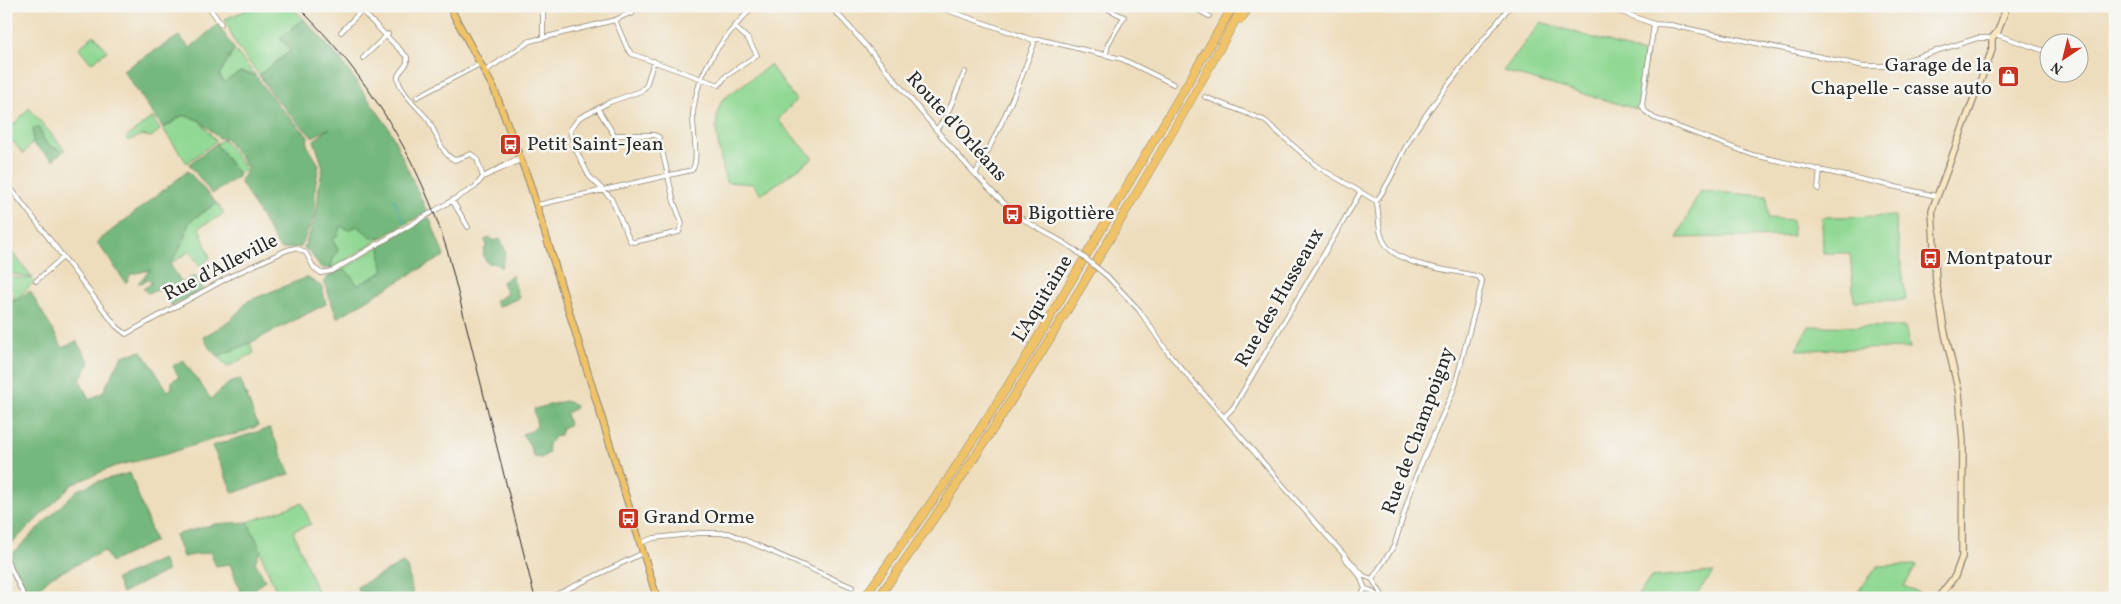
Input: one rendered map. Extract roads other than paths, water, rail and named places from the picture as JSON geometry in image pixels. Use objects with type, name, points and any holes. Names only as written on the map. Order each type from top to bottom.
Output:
[{"type":"highway","name":"L'Aquitaine","points":[[864,598],[948,479],[1028,356],[1233,6]]},
{"type":"highway","name":"L'Aquitaine","points":[[878,598],[966,472],[1037,362],[1105,250],[1225,41],[1243,6]]},
{"type":"highway","points":[[1225,41],[1250,6]]},
{"type":"main road","points":[[449,6],[494,89],[521,158],[657,598]]},
{"type":"street","points":[[212,6],[211,10],[221,24]]},
{"type":"street","points":[[357,6],[407,57],[406,67],[398,76],[410,100],[430,122],[448,156],[455,160],[472,154],[477,159],[485,176]]},
{"type":"street","points":[[543,6],[543,37]]},
{"type":"street","points":[[629,6],[632,14]]},
{"type":"street","points":[[485,71],[530,41],[615,20],[632,14],[645,6]]},
{"type":"street","points":[[537,205],[689,172],[696,164],[693,121],[696,97],[701,79],[716,48],[754,6]]},
{"type":"street","name":"Route d'Orléans","points":[[830,6],[873,53],[936,130],[1018,215],[1075,250],[1108,276],[1130,300],[1169,354],[1327,536]]},
{"type":"street","points":[[935,6],[1033,40],[1039,39],[1106,55],[1136,65],[1173,84]]},
{"type":"street","points":[[1102,6],[1124,17],[1108,44],[1106,55]]},
{"type":"street","points":[[1191,6],[1209,16]]},
{"type":"street","points":[[1205,97],[1264,120],[1282,133],[1309,160],[1360,193],[1376,201],[1382,195],[1411,137],[1443,90],[1510,6]]},
{"type":"street","points":[[1605,6],[1654,24],[1864,66],[1884,67],[1975,39],[1994,36],[2038,49]]},
{"type":"street","points":[[1938,598],[1956,576],[1962,557],[1963,468],[1962,412],[1936,281],[1932,220],[1936,196],[1992,50],[1994,36],[2007,6]]},
{"type":"street","points":[[341,32],[362,10]]},
{"type":"street","points":[[615,20],[629,51],[654,62],[720,84],[726,76],[757,55],[748,39],[734,26]]},
{"type":"street","points":[[1654,24],[1642,105],[1645,111],[1654,118],[1753,155],[1820,169],[1906,191],[1936,196]]},
{"type":"street","points":[[363,58],[387,35]]},
{"type":"street","points":[[976,173],[1002,123],[1033,46],[1033,40]]},
{"type":"street","points":[[598,109],[614,135],[654,135],[659,137],[674,202],[682,223],[681,230],[676,234],[634,242],[630,241],[612,198],[590,176],[570,134],[571,126],[577,120],[598,109],[644,88],[654,62]]},
{"type":"street","points":[[417,98],[480,64]]},
{"type":"street","points":[[936,130],[951,109],[954,93],[965,72]]},
{"type":"street","name":"Rue d'Alleville","points":[[6,182],[120,330],[126,334],[231,276],[287,250],[300,250],[306,253],[314,268],[321,273],[332,272],[475,187],[485,176],[521,158]]},
{"type":"street","points":[[1818,189],[1820,169]]},
{"type":"street","name":"Rue des Husseaux","points":[[1224,417],[1233,408],[1360,193]]},
{"type":"street","points":[[452,200],[468,227]]},
{"type":"street","name":"Rue de Champoigny","points":[[1372,579],[1394,546],[1415,478],[1454,390],[1482,283],[1476,276],[1418,263],[1392,251],[1385,244],[1381,235],[1376,201]]},
{"type":"street","points":[[36,281],[63,257]]},
{"type":"street","points":[[640,543],[654,538],[700,533],[729,533],[852,587]]},
{"type":"street","points":[[1327,536],[1367,578],[1372,579],[1384,598]]},
{"type":"street","points":[[1327,536],[1363,582],[1365,589],[1359,598]]},
{"type":"street","points":[[549,598],[643,553]]},
{"type":"street","points":[[6,558],[25,598]]},
{"type":"street","points":[[1363,582],[1367,578]]},
{"type":"street","points":[[1370,590],[1375,585]]},
{"type":"street","points":[[1365,589],[1370,590],[1380,598]]},
{"type":"waterway","points":[[393,198],[405,224]]},
{"type":"railway","points":[[297,6],[346,60],[388,120],[422,184],[436,218],[448,253],[535,598]]},
{"type":"place","name":"Garage de la Chapelle - casse auto","points":[[2008,77]]},
{"type":"place","name":"Petit Saint-Jean","points":[[511,145]]},
{"type":"place","name":"Bigottière","points":[[1012,214]]},
{"type":"place","name":"Montpatour","points":[[1930,259]]},
{"type":"place","name":"Grand Orme","points":[[628,518]]}]
